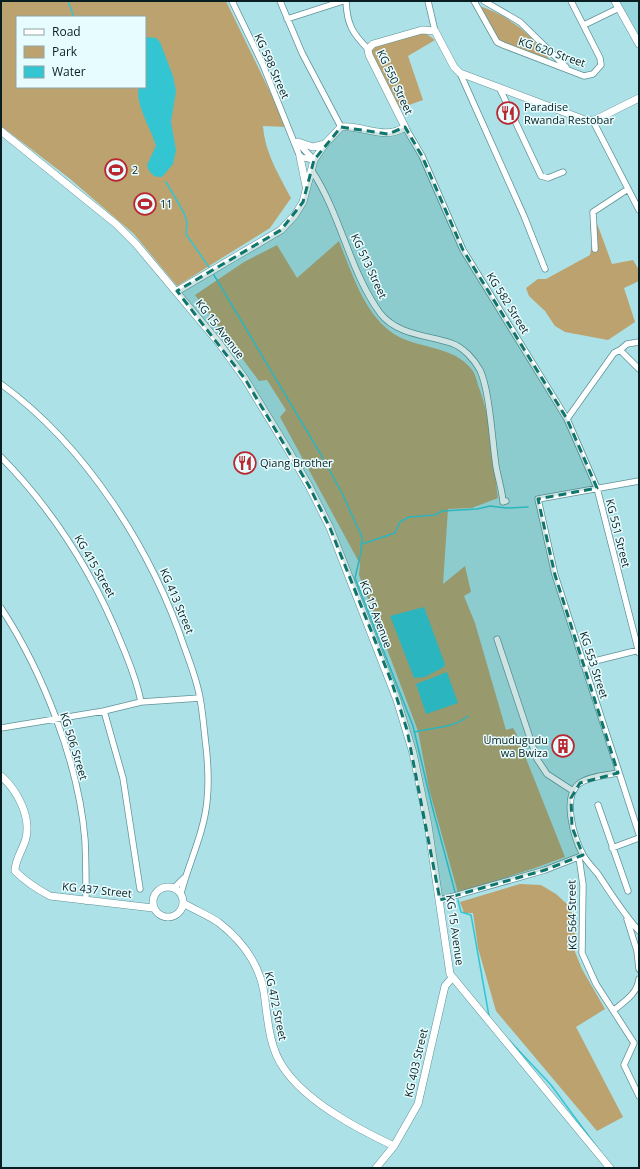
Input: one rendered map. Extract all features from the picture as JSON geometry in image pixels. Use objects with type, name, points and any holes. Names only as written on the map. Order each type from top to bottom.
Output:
[{"type":"main road","points":[[616,1],[639,44]]},
{"type":"main road","name":"KG 550 Street","points":[[341,127],[388,134],[396,133],[404,127],[376,73],[368,49],[373,44],[380,41],[422,30],[435,31]]},
{"type":"main road","points":[[435,31],[454,67],[460,73],[584,120],[594,121],[639,98]]},
{"type":"main road","points":[[176,291],[281,230],[295,215],[306,195],[314,160],[325,144],[341,127]]},
{"type":"main road","name":"KG 15 Avenue","points":[[1,131],[116,224],[136,244],[219,343],[245,379],[309,486],[330,528],[392,683],[407,730],[423,801],[440,900],[447,962],[452,978],[486,1017],[610,1168]]},
{"type":"main road","points":[[296,140],[313,147],[325,144]]},
{"type":"main road","points":[[300,157],[306,179],[306,195]]},
{"type":"main road","name":"KG 437 Street","points":[[1,776],[18,796],[27,827],[26,838],[15,864],[15,871],[36,888],[50,896],[154,908]]},
{"type":"main road","points":[[181,911],[183,903],[181,893],[174,888],[167,887],[159,889],[153,899],[154,908],[158,914],[165,917],[173,917],[181,911],[196,910]]},
{"type":"main road","name":"KG 437 Street","points":[[142,906],[153,899]]},
{"type":"main road","name":"KG 472 Street","points":[[183,903],[217,922],[231,934],[245,949],[257,967],[264,992],[272,1043],[280,1062],[290,1076],[325,1106],[352,1124],[394,1146]]},
{"type":"main road","name":"KG 403 Street","points":[[376,1168],[394,1146],[418,1104],[445,986],[452,978]]},
{"type":"street","name":"KG 598 Street","points":[[232,1],[296,140],[300,157]]},
{"type":"street","points":[[280,1],[302,53],[341,127]]},
{"type":"street","points":[[287,19],[345,1],[347,17],[351,27],[368,49]]},
{"type":"street","points":[[428,1],[435,31]]},
{"type":"street","name":"KG 620 Street","points":[[474,1],[498,42],[584,76],[593,74],[601,65],[600,58],[584,25]]},
{"type":"street","points":[[484,1],[520,22],[567,68]]},
{"type":"street","points":[[571,1],[584,25],[620,8]]},
{"type":"street","points":[[460,73],[524,216],[545,269]]},
{"type":"street","points":[[500,89],[541,176],[548,178],[563,172]]},
{"type":"street","points":[[594,121],[639,210]]},
{"type":"street","name":"KG 582 Street","points":[[404,127],[422,156],[463,250],[527,352],[566,419],[597,488]]},
{"type":"street","name":"KG 598 Street","points":[[296,140],[314,160]]},
{"type":"street","points":[[300,157],[314,160]]},
{"type":"street","name":"KG 513 Street","points":[[312,171],[328,197],[364,285],[382,315],[393,325],[400,328],[415,334],[454,344],[468,354],[479,369],[486,393],[503,502],[506,501]]},
{"type":"street","points":[[596,249],[593,212],[628,189]]},
{"type":"street","points":[[566,419],[611,356],[627,344],[639,342]]},
{"type":"street","points":[[620,350],[639,369]]},
{"type":"street","name":"KG 413 Street","points":[[1,384],[21,399],[55,432],[85,467],[134,536],[154,572],[179,629],[200,698],[207,754],[207,801],[196,852],[181,893]]},
{"type":"street","name":"KG 415 Street","points":[[1,457],[27,486],[58,525],[90,574],[110,613],[138,683],[141,702]]},
{"type":"street","points":[[597,488],[639,481]]},
{"type":"street","name":"KG 553 Street","points":[[597,488],[538,499],[555,575],[639,834]]},
{"type":"street","name":"KG 551 Street","points":[[597,488],[639,651]]},
{"type":"street","name":"KG 506 Street","points":[[1,608],[30,657],[55,718],[74,777],[80,804],[85,840],[86,901]]},
{"type":"street","points":[[497,639],[537,759],[547,774],[573,791]]},
{"type":"street","points":[[583,664],[639,651]]},
{"type":"street","points":[[1,728],[104,711],[141,702],[200,698]]},
{"type":"street","points":[[104,711],[123,778],[130,811],[140,889]]},
{"type":"street","points":[[618,773],[592,778],[580,783],[573,791],[570,798],[572,828],[581,856],[626,917],[639,932]]},
{"type":"street","points":[[598,805],[628,891]]},
{"type":"street","points":[[612,848],[639,838]]},
{"type":"street","points":[[440,900],[540,872],[581,856]]},
{"type":"street","name":"KG 564 Street","points":[[581,856],[583,885],[582,954],[596,984],[634,1043],[624,1065],[639,1096]]},
{"type":"street","name":"KG 413 Street","points":[[174,888],[186,876]]},
{"type":"street","points":[[626,917],[637,952],[639,969]]},
{"type":"street","points":[[614,1010],[634,992],[638,987],[639,979]]},
{"type":"highlighted area","points":[[341,127],[388,134],[405,127],[422,156],[463,250],[567,419],[597,488],[538,499],[555,575],[618,773],[580,783],[571,798],[572,827],[583,855],[545,870],[440,900],[407,730],[392,683],[330,528],[309,486],[245,379],[177,291],[281,230],[303,202],[314,160]]},
{"type":"shaded area","points":[[616,1],[639,1],[639,39]]},
{"type":"green space","points":[[1,1],[226,1],[287,127],[263,126],[264,136],[270,155],[291,198],[270,228],[177,286],[134,234],[69,178],[1,126]]},
{"type":"green space","points":[[477,5],[500,15],[520,28],[529,35],[552,63],[496,41]]},
{"type":"green space","points":[[421,30],[435,40],[408,56],[423,100],[398,109],[366,51],[370,43]]},
{"type":"green space","points":[[595,218],[612,264],[633,260],[639,270],[639,281],[624,288],[635,322],[608,340],[565,332],[555,326],[545,311],[529,296],[526,288],[538,279],[546,279],[590,255],[593,239],[590,228]]},
{"type":"green space","points":[[339,241],[360,292],[375,316],[384,326],[394,334],[404,339],[456,356],[465,362],[473,371],[483,398],[489,426],[498,498],[472,508],[448,509],[443,584],[465,566],[471,592],[464,596],[475,623],[506,730],[513,728],[516,733],[565,857],[458,893],[429,789],[418,731],[359,575],[360,564],[280,417],[286,410],[267,380],[259,381],[195,295],[244,262],[277,245],[297,278]]},
{"type":"green space","points":[[520,884],[541,885],[556,894],[569,906],[575,920],[575,952],[582,969],[605,1009],[576,1027],[623,1117],[597,1131],[496,1011],[478,948],[473,913],[464,913],[460,902]]},
{"type":"water","points":[[146,37],[156,38],[160,42],[173,76],[176,91],[171,122],[176,150],[173,164],[162,177],[156,177],[152,174],[147,165],[156,146],[141,108],[138,93],[139,88],[146,88]]},
{"type":"water","points":[[424,607],[445,664],[444,667],[425,677],[414,678],[390,616]]},
{"type":"water","points":[[447,672],[458,703],[426,714],[416,684]]},
{"type":"waterway","points":[[68,1],[74,16]]},
{"type":"waterway","points":[[166,182],[184,213],[187,222],[186,234],[209,267]]},
{"type":"waterway","points":[[214,275],[320,453],[342,493],[362,537],[361,552],[355,578],[413,726],[432,806],[455,892]]},
{"type":"waterway","points":[[362,544],[395,533],[400,522],[409,517],[435,515],[442,511],[477,509],[490,506],[506,508],[528,507]]},
{"type":"waterway","points":[[414,732],[456,723],[468,716]]},
{"type":"waterway","points":[[458,900],[461,912],[471,915],[489,1016]]},
{"type":"waterway","points":[[509,1040],[551,1085],[599,1150]]},
{"type":"place","name":"Paradise Rwanda Restobar","points":[[508,113]]},
{"type":"place","name":"2","points":[[116,170]]},
{"type":"place","name":"11","points":[[145,204]]},
{"type":"place","name":"Qiang Brother","points":[[245,463]]},
{"type":"place","name":"Umudugudu wa Bwiza","points":[[563,746]]}]
